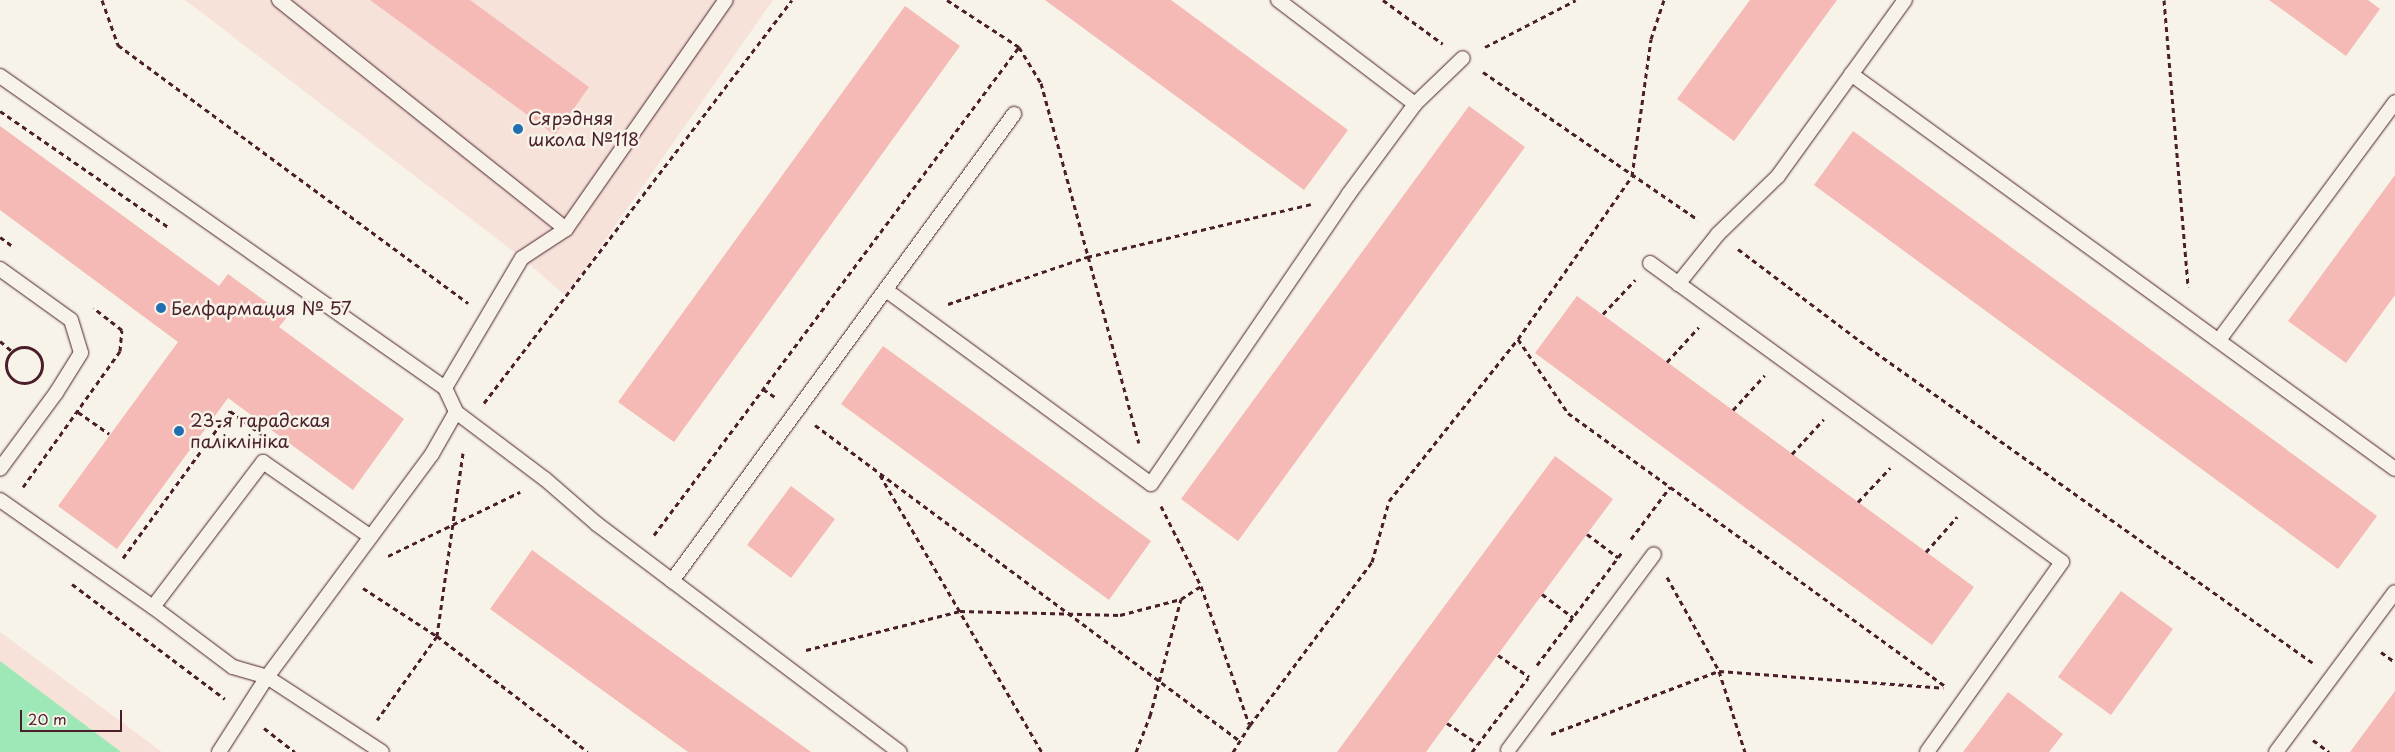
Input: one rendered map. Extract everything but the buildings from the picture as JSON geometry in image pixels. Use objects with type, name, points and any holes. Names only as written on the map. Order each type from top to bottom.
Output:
[{"type":"lane","points":[[279,0],[566,229]]},
{"type":"lane","points":[[445,388],[488,319],[522,258],[566,229],[726,0]]},
{"type":"lane","points":[[1278,0],[1415,104]]},
{"type":"lane","points":[[1678,284],[1718,234],[1778,176],[1905,0]]},
{"type":"lane","points":[[886,290],[1151,484],[1348,195],[1415,104],[1463,58]]},
{"type":"lane","points":[[1851,74],[2395,469]]},
{"type":"lane","points":[[0,76],[445,388],[456,412],[468,423],[545,479],[639,556],[900,752]]},
{"type":"lane","points":[[2219,340],[2395,102]]},
{"type":"lane","points":[[672,580],[1014,114]]},
{"type":"lane","points":[[1650,263],[2062,562],[1927,752]]},
{"type":"lane","points":[[0,269],[71,320],[81,353],[56,393],[0,469]]},
{"type":"lane","points":[[219,752],[267,677],[432,454],[456,412]]},
{"type":"lane","points":[[153,607],[263,462],[371,537]]},
{"type":"lane","points":[[0,500],[153,607],[233,667],[267,677],[382,752]]},
{"type":"lane","points":[[1509,751],[1654,554]]},
{"type":"lane","points":[[2276,752],[2395,592]]},
{"type":"path","points":[[102,0],[118,45],[488,319]]},
{"type":"path","points":[[363,739],[437,636],[451,528],[468,423],[792,0]]},
{"type":"path","points":[[947,0],[1019,47],[1042,83],[1087,257],[1151,484],[1201,586],[1250,725]]},
{"type":"path","points":[[1383,0],[1463,58],[1718,234],[1868,347],[2332,678]]},
{"type":"path","points":[[1463,58],[1576,0]]},
{"type":"path","points":[[1233,752],[1250,725],[1372,562],[1388,501],[1518,339],[1632,176],[1650,39],[1664,0]]},
{"type":"path","points":[[2164,0],[2191,320]]},
{"type":"path","points":[[639,556],[1019,47]]},
{"type":"path","points":[[0,111],[172,230]]},
{"type":"path","points":[[919,314],[1087,257],[1348,195]]},
{"type":"path","points":[[0,236],[15,248]]},
{"type":"path","points":[[1603,314],[1650,263]]},
{"type":"path","points":[[30,494],[22,488],[78,412],[120,350],[122,330],[92,306]]},
{"type":"path","points":[[1667,362],[1714,311]]},
{"type":"path","points":[[1509,751],[1719,671],[1948,689],[1568,413],[1518,339]]},
{"type":"path","points":[[0,341],[12,350]]},
{"type":"path","points":[[23,346],[35,350],[42,367],[36,378],[20,383],[9,377],[6,360],[12,350],[23,346]]},
{"type":"path","points":[[1733,410],[1780,358]]},
{"type":"path","points":[[764,389],[797,411],[1240,741]]},
{"type":"path","points":[[1792,454],[1840,402]]},
{"type":"path","points":[[120,562],[230,411],[269,440]]},
{"type":"path","points":[[78,412],[110,434]]},
{"type":"path","points":[[1858,502],[1906,449]]},
{"type":"path","points":[[879,472],[1042,752]]},
{"type":"path","points":[[344,575],[451,528],[545,479]]},
{"type":"path","points":[[1628,543],[1670,487]]},
{"type":"path","points":[[1926,552],[1973,498]]},
{"type":"path","points":[[1587,534],[1618,557]]},
{"type":"path","points":[[1472,752],[1623,550]]},
{"type":"path","points":[[1654,554],[1719,671],[1745,752]]},
{"type":"path","points":[[344,575],[437,636],[588,752]]},
{"type":"path","points":[[63,577],[295,752]]},
{"type":"path","points":[[775,658],[960,611],[1120,615],[1181,599],[1201,586]]},
{"type":"path","points":[[1542,594],[1573,617]]},
{"type":"path","points":[[1136,752],[1160,680],[1181,599]]},
{"type":"path","points":[[2374,646],[2395,662]]},
{"type":"path","points":[[1498,654],[1529,676]]},
{"type":"path","points":[[1447,723],[1478,744]]},
{"type":"path","points":[[2307,736],[2329,752]]},
{"type":"shaded area","name":"Сярэдняя школа №118","points":[[185,0],[773,0],[566,296],[522,258]]},
{"type":"shaded area","points":[[0,632],[162,752],[0,752]]},
{"type":"green space","points":[[0,661],[121,752],[0,752]]},
{"type":"place","name":"Сярэдняя школа №118","points":[[518,129]]},
{"type":"place","name":"Белфармация № 57","points":[[161,308]]},
{"type":"place","name":"23-я гарадская паліклініка","points":[[179,431]]}]
